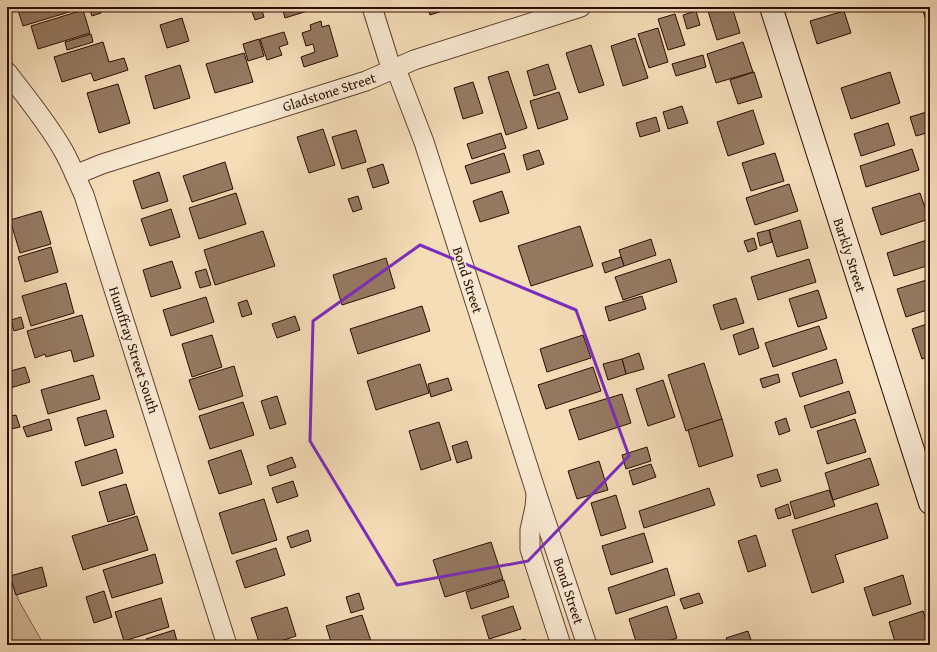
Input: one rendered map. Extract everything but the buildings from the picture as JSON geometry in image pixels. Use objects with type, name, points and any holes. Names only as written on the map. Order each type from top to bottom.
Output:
[{"type":"main road","name":"Barkly Street","points":[[771,7],[930,503]]},
{"type":"street","name":"Bond Street","points":[[372,7],[394,70],[424,142],[536,492],[587,645]]},
{"type":"street","name":"Gladstone Street","points":[[75,175],[102,164],[366,81],[414,60],[581,7]]},
{"type":"street","name":"Humffray Street South","points":[[7,72],[42,117],[55,137],[75,175],[89,210],[227,645]]},
{"type":"street","name":"Bond Street","points":[[536,492],[535,507],[530,530],[530,549],[561,645]]},
{"type":"highlighted area","points":[[420,245],[576,310],[629,456],[528,561],[397,585],[310,441],[313,321]]},
{"type":"shaded area","points":[[7,570],[19,601],[44,645],[7,645]]}]
